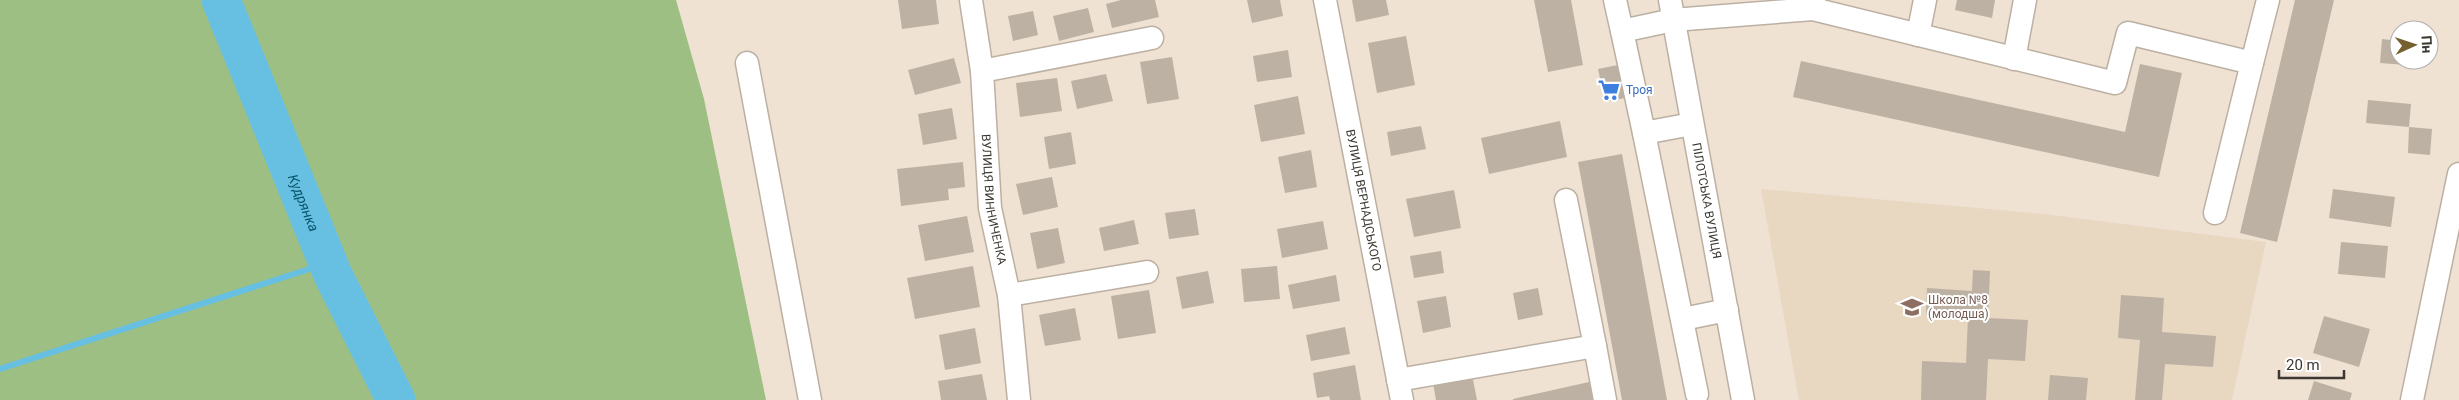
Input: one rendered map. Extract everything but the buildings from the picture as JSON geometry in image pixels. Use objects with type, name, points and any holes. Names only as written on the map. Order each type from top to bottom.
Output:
[{"type":"street","name":"ВУЛИЦЯ ВИННИЧЕНКА","points":[[971,0],[982,71],[990,208],[1009,295],[1019,400]]},
{"type":"street","name":"ВУЛИЦЯ ВЕРНАДСЬКОГО","points":[[1325,0],[1400,390]]},
{"type":"street","points":[[1615,0],[1683,319],[1697,394]]},
{"type":"street","points":[[1918,35],[1925,0]]},
{"type":"street","points":[[2014,59],[2025,0]]},
{"type":"street","points":[[2215,213],[2268,0]]},
{"type":"street","points":[[1622,31],[1671,10],[1814,4],[1918,35],[2114,83],[2128,33],[2252,63]]},
{"type":"street","name":"ПІЛОТСЬКА ВУЛИЦЯ","points":[[1671,10],[1743,400]]},
{"type":"street","points":[[982,71],[1152,38]]},
{"type":"street","points":[[747,63],[810,400]]},
{"type":"street","points":[[1644,133],[1692,124]]},
{"type":"street","points":[[2412,400],[2458,178]]},
{"type":"street","points":[[1566,200],[1605,400]]},
{"type":"street","points":[[1009,295],[1147,272]]},
{"type":"street","points":[[1683,319],[1727,310]]},
{"type":"street","points":[[1400,390],[1595,346]]},
{"type":"shaded area","points":[[1761,189],[2044,214],[2266,242],[2232,400],[1799,400]]},
{"type":"green space","points":[[0,0],[676,0],[704,99],[766,400],[0,400]]},
{"type":"waterway","name":"Кудрянка","points":[[221,0],[333,275],[396,400]]},
{"type":"waterway","points":[[0,369],[328,263]]},
{"type":"place","name":"Троя","points":[[1609,90]]},
{"type":"place","name":"Школа №8 (молодша)","points":[[1912,307]]}]
